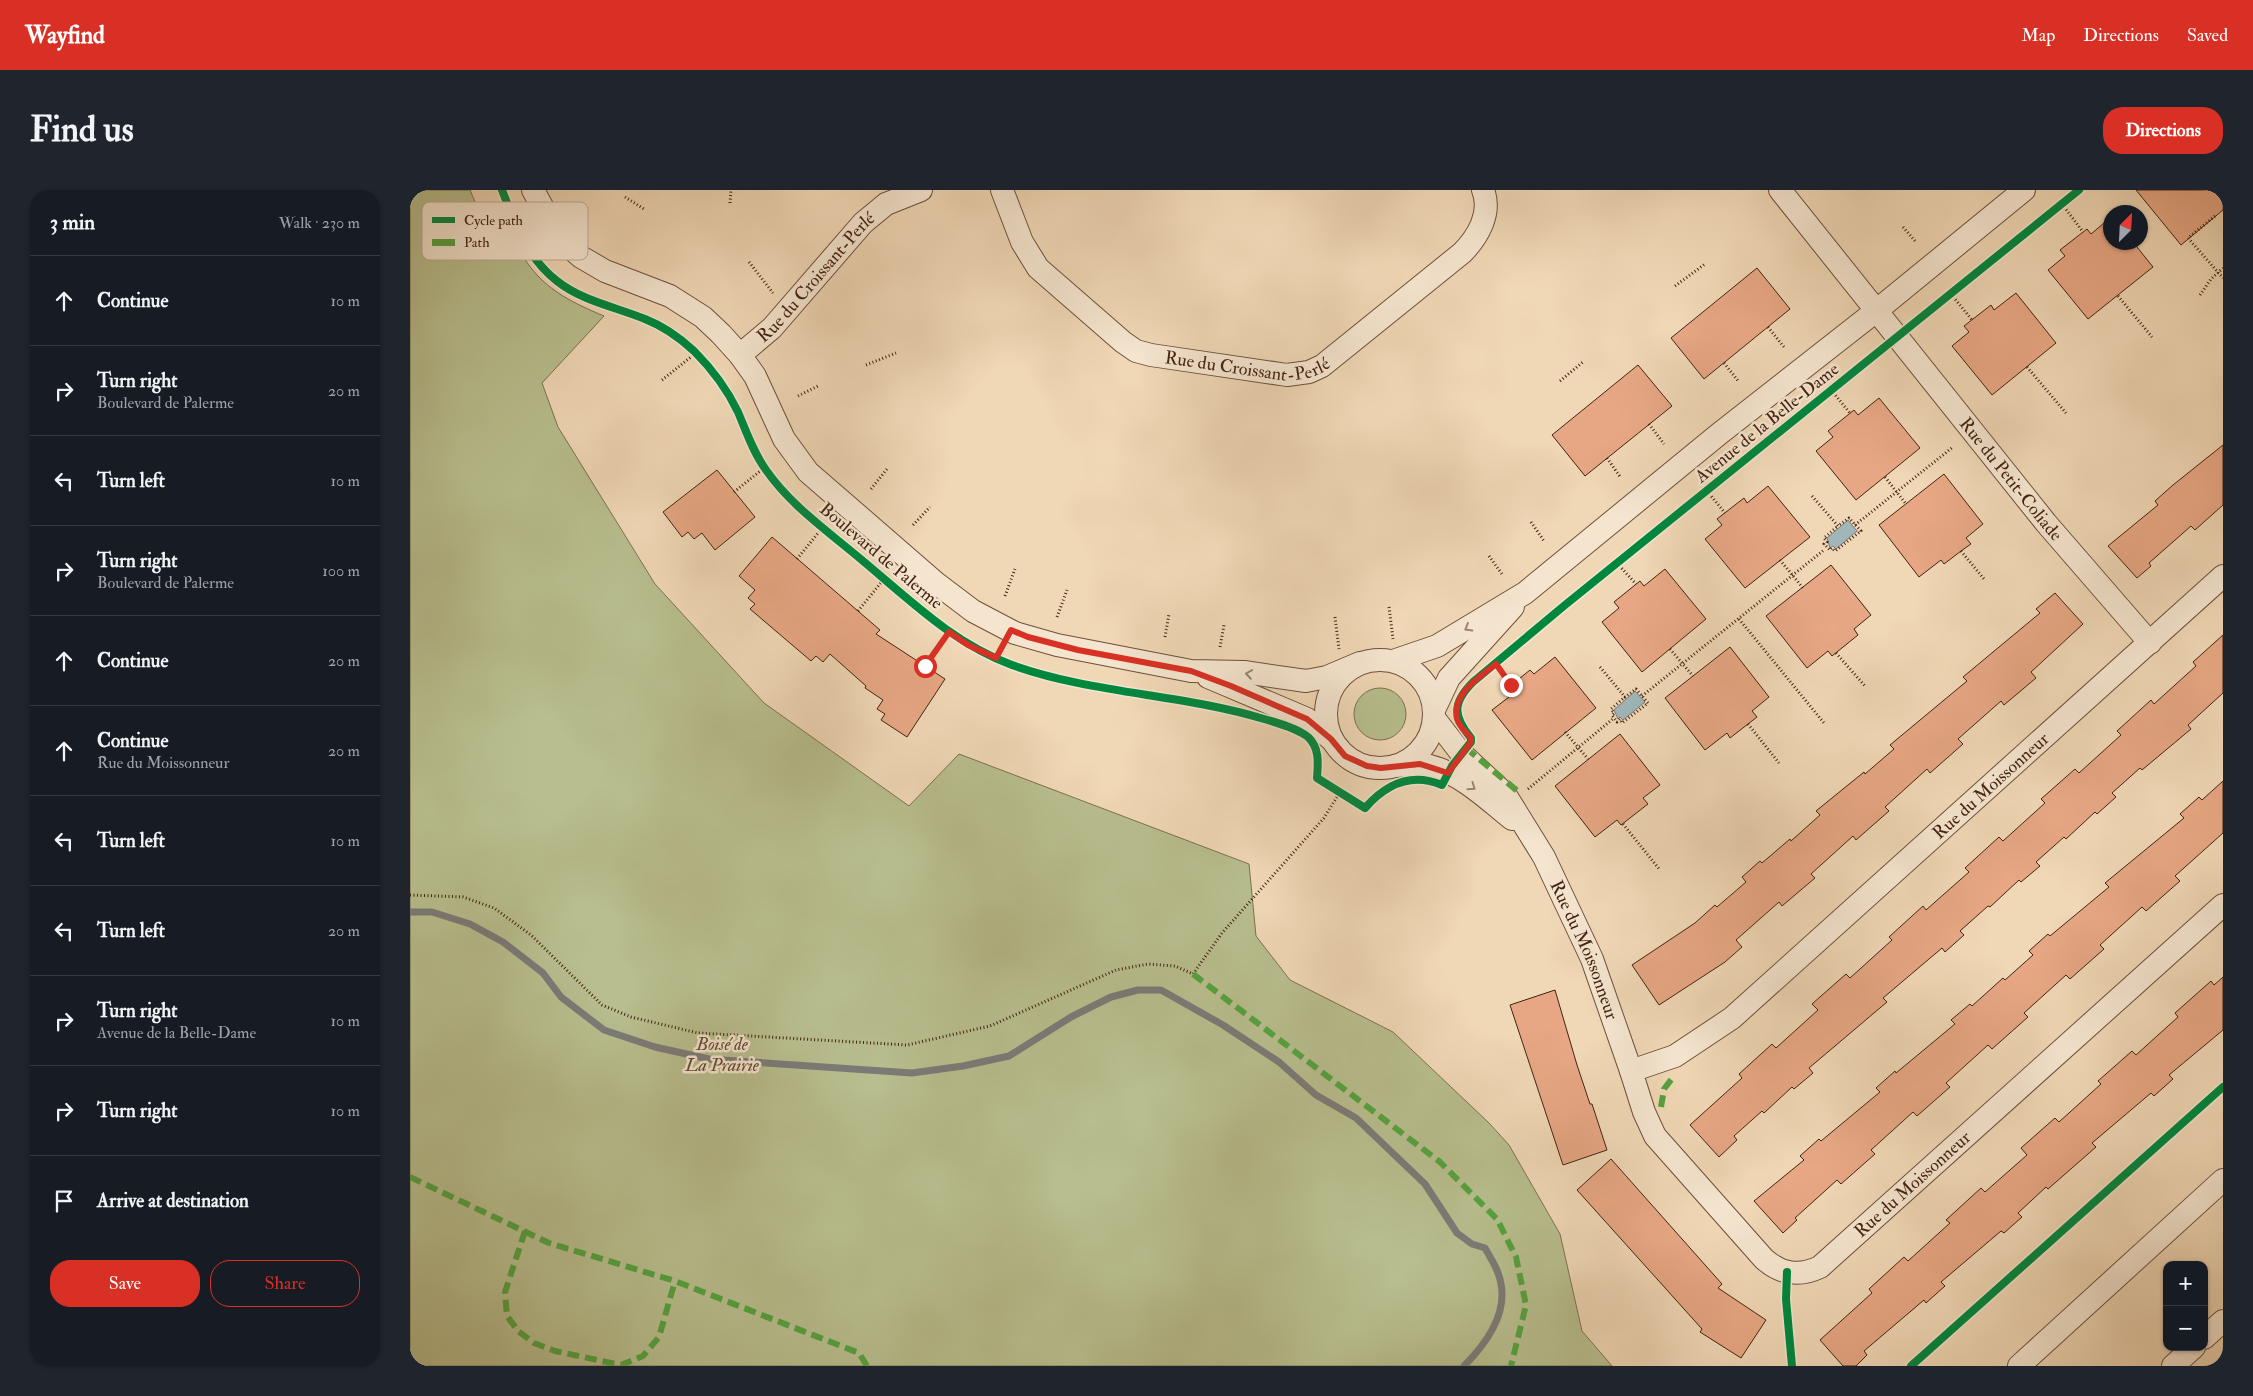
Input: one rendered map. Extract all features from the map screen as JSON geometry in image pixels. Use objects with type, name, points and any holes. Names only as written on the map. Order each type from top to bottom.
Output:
[{"type":"street","name":"Boulevard de Palerme","points":[[533,190],[539,202]]},
{"type":"street","name":"Rue du Croissant-Perlé","points":[[740,355],[763,337],[849,237],[874,213],[886,204],[921,190]]},
{"type":"street","name":"Rue du Croissant-Perlé","points":[[1002,190],[1022,242],[1038,268],[1123,342],[1136,351],[1151,355],[1287,375],[1310,372],[1322,366],[1462,253],[1478,234],[1483,223],[1486,197],[1483,190]]},
{"type":"street","name":"Rue du Petit-Coliade","points":[[1780,190],[2062,543],[2150,643]]},
{"type":"street","name":"Avenue de la Belle-Dame","points":[[1393,650],[1437,646],[1525,593],[1719,434],[1876,311],[2024,190]]},
{"type":"street","name":"Boulevard de Palerme","points":[[588,260],[605,271],[656,289],[681,302],[712,326],[740,355],[765,395],[791,451],[808,472],[936,583],[973,610],[1015,633],[1048,643],[1191,671],[1244,672],[1306,681],[1327,677],[1360,663]]},
{"type":"street","name":"Rue du Moissonneur","points":[[1631,1071],[1675,1056],[1732,1018],[2223,576]]},
{"type":"street","name":"Avenue de la Belle-Dame","points":[[1434,714],[1449,678],[1489,636],[1525,593]]},
{"type":"street","points":[[1393,650],[1422,679],[1430,693],[1434,714],[1430,734],[1422,748],[1409,760],[1394,766],[1381,768],[1367,766],[1354,762],[1337,748],[1331,739],[1326,722],[1326,703],[1332,686],[1344,672],[1360,663],[1377,659],[1393,650]]},
{"type":"street","name":"Boulevard de Palerme","points":[[1191,671],[1301,716],[1316,725],[1331,739]]},
{"type":"street","name":"Rue du Moissonneur","points":[[1434,714],[1461,753],[1498,786],[1512,804],[1556,881],[1592,958],[1644,1112],[1655,1136],[1764,1259],[1780,1270],[1792,1273],[1810,1272],[1820,1267],[2223,904]]},
{"type":"street","name":"Rue du Moissonneur","points":[[1394,766],[1420,764],[1448,773],[1482,794],[1528,832]]},
{"type":"street","points":[[2019,1366],[2223,1180]]},
{"type":"street","points":[[2208,1334],[2223,1321]]},
{"type":"street","points":[[2173,1366],[2190,1351]]},
{"type":"path","points":[[730,190],[730,203]]},
{"type":"path","points":[[625,197],[644,209]]},
{"type":"path","points":[[2055,209],[2065,201],[2083,232]]},
{"type":"path","points":[[2215,216],[2188,238],[2223,278]]},
{"type":"path","points":[[1903,227],[1915,241]]},
{"type":"path","points":[[749,262],[775,295],[788,307]]},
{"type":"path","points":[[1675,286],[1705,264]]},
{"type":"path","points":[[2200,295],[2223,268]]},
{"type":"path","points":[[1943,300],[1958,288]]},
{"type":"path","points":[[1950,294],[1972,320]]},
{"type":"path","points":[[2118,296],[2152,337]]},
{"type":"path","points":[[1768,327],[1784,347]]},
{"type":"path","points":[[662,380],[694,352],[704,346]]},
{"type":"path","points":[[694,352],[702,360]]},
{"type":"path","points":[[866,365],[896,354]]},
{"type":"path","points":[[1560,382],[1583,362]]},
{"type":"path","points":[[1724,362],[1739,382]]},
{"type":"path","points":[[2027,367],[2066,413]]},
{"type":"path","points":[[798,396],[818,386]]},
{"type":"path","points":[[1831,390],[1850,413]]},
{"type":"path","points":[[1649,424],[1664,444]]},
{"type":"path","points":[[1855,525],[1953,447]]},
{"type":"path","points":[[1607,458],[1621,478]]},
{"type":"path","points":[[734,492],[765,468]]},
{"type":"path","points":[[871,489],[888,470]]},
{"type":"path","points":[[1885,477],[1906,504]]},
{"type":"path","points":[[1707,491],[1725,513]]},
{"type":"path","points":[[1812,496],[1838,526]]},
{"type":"path","points":[[913,525],[930,506]]},
{"type":"path","points":[[1849,518],[1860,532],[1835,551],[1832,548],[1830,550],[1824,544],[1827,542],[1824,538],[1838,526],[1849,518]]},
{"type":"path","points":[[1531,522],[1544,540]]},
{"type":"path","points":[[797,558],[820,524]]},
{"type":"path","points":[[1642,696],[1824,550]]},
{"type":"path","points":[[1962,551],[1984,579]]},
{"type":"path","points":[[1489,556],[1502,574]]},
{"type":"path","points":[[1610,569],[1625,557]]},
{"type":"path","points":[[1780,560],[1803,588]]},
{"type":"path","points":[[1617,562],[1636,584]]},
{"type":"path","points":[[1005,596],[1016,569]]},
{"type":"path","points":[[858,611],[884,579]]},
{"type":"path","points":[[1057,617],[1067,590]]},
{"type":"path","points":[[1390,607],[1393,650]]},
{"type":"path","points":[[1165,637],[1169,614]]},
{"type":"path","points":[[1335,618],[1339,651]]},
{"type":"path","points":[[1739,619],[1824,723]]},
{"type":"path","points":[[1220,647],[1224,625]]},
{"type":"path","points":[[925,666],[949,632]]},
{"type":"path","points":[[1670,648],[1693,676]]},
{"type":"path","points":[[1836,652],[1865,686]]},
{"type":"path","points":[[1503,658],[1492,667],[1511,685]]},
{"type":"path","points":[[1600,667],[1625,697]]},
{"type":"path","points":[[1636,689],[1648,703],[1622,723],[1620,719],[1617,722],[1611,709],[1625,697],[1636,689]]},
{"type":"path","points":[[1531,786],[1614,718]]},
{"type":"path","points":[[1748,724],[1779,763]]},
{"type":"path","points":[[1565,732],[1588,759]]},
{"type":"path","points":[[410,894],[463,897],[494,908],[531,935],[602,1005],[631,1017],[698,1033],[907,1045],[990,1026],[1116,970],[1148,964],[1175,966],[1193,974],[1222,933],[1324,818],[1340,792]]},
{"type":"path","points":[[1623,824],[1660,870]]},
{"type":"green space","name":"Boisé de La Prairie","points":[[410,190],[470,190],[475,202],[422,202],[422,260],[525,260],[536,274],[563,296],[604,316],[542,383],[558,427],[655,584],[764,703],[909,806],[959,754],[1249,864],[1256,936],[1290,980],[1393,1032],[1489,1123],[1509,1145],[1560,1234],[1582,1331],[1612,1366],[410,1366]]},
{"type":"green space","points":[[1375,688],[1385,688],[1399,695],[1406,709],[1406,719],[1399,733],[1385,740],[1375,740],[1365,736],[1358,729],[1354,719],[1354,709],[1358,699],[1365,692]]},
{"type":"water","points":[[1848,520],[1857,531],[1836,549],[1833,546],[1830,548],[1827,538]]},
{"type":"water","points":[[1635,691],[1645,702],[1623,720],[1620,717],[1618,719],[1614,710]]},
{"type":"building","points":[[2136,190],[2223,190],[2223,210],[2181,245]]},
{"type":"building","points":[[2103,224],[2103,250],[2139,250],[2153,267],[2088,319],[2048,270],[2065,256],[2060,250],[2087,229],[2091,234]]},
{"type":"building","points":[[1757,268],[1790,309],[1704,379],[1671,338]]},
{"type":"building","points":[[2016,293],[2056,343],[1992,395],[1952,346],[1969,332],[1964,326],[1991,305],[1994,310]]},
{"type":"building","points":[[1638,365],[1672,406],[1585,476],[1552,435]]},
{"type":"building","points":[[1879,398],[1920,448],[1856,500],[1816,451],[1833,437],[1828,431],[1854,410],[1858,415]]},
{"type":"building","points":[[2223,445],[2223,505],[2195,530],[2191,526],[2149,563],[2151,566],[2137,578],[2108,546],[2158,505],[2155,501],[2173,485]]},
{"type":"building","points":[[717,470],[755,517],[715,550],[702,533],[694,539],[688,532],[682,537],[663,512]]},
{"type":"building","points":[[1944,474],[1983,524],[1966,538],[1971,544],[1944,564],[1941,560],[1919,577],[1879,525]]},
{"type":"building","points":[[1768,486],[1810,537],[1745,588],[1705,539],[1722,525],[1717,519],[1744,498],[1747,503]]},
{"type":"building","points":[[772,537],[880,630],[876,634],[945,679],[907,737],[881,720],[885,714],[877,709],[883,700],[865,688],[866,686],[830,654],[823,662],[816,656],[811,661],[750,609],[755,604],[748,598],[755,590],[739,576]]},
{"type":"building","points":[[1831,565],[1871,615],[1854,629],[1858,635],[1832,656],[1828,651],[1807,668],[1766,616]]},
{"type":"building","points":[[1665,569],[1706,619],[1642,672],[1602,622],[1619,608],[1614,602],[1640,581],[1644,586]]},
{"type":"building","points":[[2055,593],[2083,624],[2031,672],[2036,678],[2004,705],[2001,701],[1958,739],[1963,744],[1930,773],[1927,769],[1885,807],[1889,811],[1856,840],[1853,836],[1811,874],[1815,878],[1782,906],[1779,902],[1736,940],[1742,947],[1725,962],[1659,1005],[1632,965],[1695,923],[1715,905],[1717,907],[1746,882],[1742,877],[1760,861],[1762,863],[1790,839],[1791,841],[1820,815],[1816,811],[1864,772],[1865,774],[1894,749],[1890,745],[1967,681],[1963,677],[2040,613],[2036,609]]},
{"type":"building","points":[[2223,635],[2223,693],[2188,725],[2191,729],[2142,770],[2140,768],[2112,793],[2116,797],[2097,814],[2095,812],[2066,839],[2064,837],[2036,862],[2040,866],[2021,882],[2019,880],[1960,931],[1964,935],[1945,952],[1942,948],[1883,998],[1887,1002],[1809,1068],[1813,1073],[1794,1089],[1792,1087],[1764,1113],[1762,1111],[1734,1136],[1737,1140],[1719,1157],[1690,1125],[1742,1078],[1739,1074],[1772,1044],[1776,1048],[1818,1010],[1812,1004],[1846,974],[1850,978],[1892,940],[1889,937],[1923,906],[1926,910],[1969,872],[1965,868],[1999,837],[2003,841],[2045,803],[2041,799],[2075,769],[2079,773],[2121,735],[2117,731],[2151,700],[2154,704],[2196,666],[2193,662]]},
{"type":"building","points":[[1730,647],[1769,697],[1752,711],[1757,717],[1730,738],[1727,733],[1705,750],[1665,698]]},
{"type":"building","points":[[1555,657],[1596,708],[1532,760],[1492,710],[1509,697],[1504,691],[1530,670],[1534,674]]},
{"type":"building","points":[[1620,734],[1660,785],[1643,798],[1648,804],[1621,825],[1617,820],[1595,837],[1555,786]]},
{"type":"building","points":[[2223,781],[2223,833],[2175,876],[2180,881],[2146,911],[2142,907],[2100,945],[2104,949],[2070,979],[2066,975],[2024,1013],[2028,1017],[1992,1049],[1988,1045],[1946,1083],[1950,1087],[1917,1116],[1913,1112],[1871,1150],[1875,1154],[1841,1184],[1837,1180],[1795,1218],[1797,1220],[1783,1233],[1754,1201],[1804,1160],[1800,1156],[1819,1139],[1821,1141],[1880,1092],[1876,1088],[1895,1071],[1896,1073],[1955,1024],[1951,1020],[1970,1004],[1972,1006],[2003,978],[2005,980],[2033,955],[2029,951],[2048,934],[2050,936],[2109,887],[2105,883],[2184,818],[2180,814],[2199,797],[2202,800]]},
{"type":"building","points":[[2223,977],[2223,1030],[2169,1075],[2173,1079],[2154,1096],[2151,1093],[2092,1143],[2096,1147],[2048,1189],[2046,1187],[2018,1213],[2022,1217],[2004,1233],[2001,1231],[1941,1282],[1945,1286],[1926,1303],[1924,1300],[1864,1351],[1867,1355],[1856,1366],[1843,1366],[1820,1340],[1872,1293],[1869,1289],[1904,1257],[1908,1261],[1950,1223],[1946,1220],[1981,1188],[1985,1192],[2027,1155],[2021,1148],[2055,1118],[2059,1122],[2101,1084],[2098,1081],[2132,1051],[2136,1055],[2178,1017],[2175,1013],[2211,981],[2214,985]]},
{"type":"building","points":[[1555,990],[1577,1065],[1607,1150],[1563,1165],[1510,1005]]},
{"type":"building","points":[[1611,1159],[1722,1284],[1718,1288],[1766,1320],[1741,1358],[1700,1332],[1702,1329],[1577,1190]]},
{"type":"waterway","points":[[410,912],[432,912],[470,924],[503,942],[543,973],[561,997],[604,1030],[655,1047],[709,1059],[912,1073],[963,1066],[1009,1056],[1071,1017],[1111,997],[1138,990],[1161,990],[1223,1025],[1279,1062],[1316,1095],[1356,1118],[1425,1184],[1457,1233],[1472,1244],[1485,1248],[1500,1279],[1501,1307],[1487,1339],[1464,1366]]},
{"type":"marked path","points":[[1466,748],[1521,794]]},
{"type":"marked path","points":[[1193,974],[1440,1162],[1497,1219],[1516,1257],[1526,1305],[1511,1366]]},
{"type":"marked path","points":[[1661,1107],[1664,1089],[1674,1076]]},
{"type":"marked path","points":[[410,1177],[549,1243],[675,1281],[859,1353],[867,1366]]},
{"type":"marked path","points":[[525,1231],[505,1292],[507,1316],[518,1331],[534,1343],[555,1351],[621,1365],[643,1356],[659,1337],[675,1281]]},
{"type":"cycle path","points":[[502,190],[507,202]]},
{"type":"cycle path","points":[[537,260],[557,281],[577,294],[652,322],[689,346],[724,387],[738,412],[757,456],[776,483],[824,529],[933,620],[952,633],[991,656],[1043,675],[1201,704],[1293,728],[1308,737],[1315,746],[1318,767],[1317,778],[1365,808],[1390,787],[1410,780],[1431,781],[1442,785],[1452,766],[1471,742],[1471,738],[1461,723],[1457,710],[1461,697],[1473,682],[1565,605],[2079,190]]},
{"type":"cycle path","points":[[1911,1366],[2223,1087]]},
{"type":"cycle path","points":[[1787,1272],[1786,1299],[1792,1366]]},
{"type":"route","points":[[925,666],[949,632],[968,645],[996,658],[1011,630],[1028,637],[1078,650],[1191,671],[1231,686],[1307,719],[1316,725],[1345,756],[1354,762],[1381,768],[1420,764],[1448,773],[1471,742],[1471,738],[1457,719],[1458,704],[1464,691],[1496,664],[1511,685]]}]
